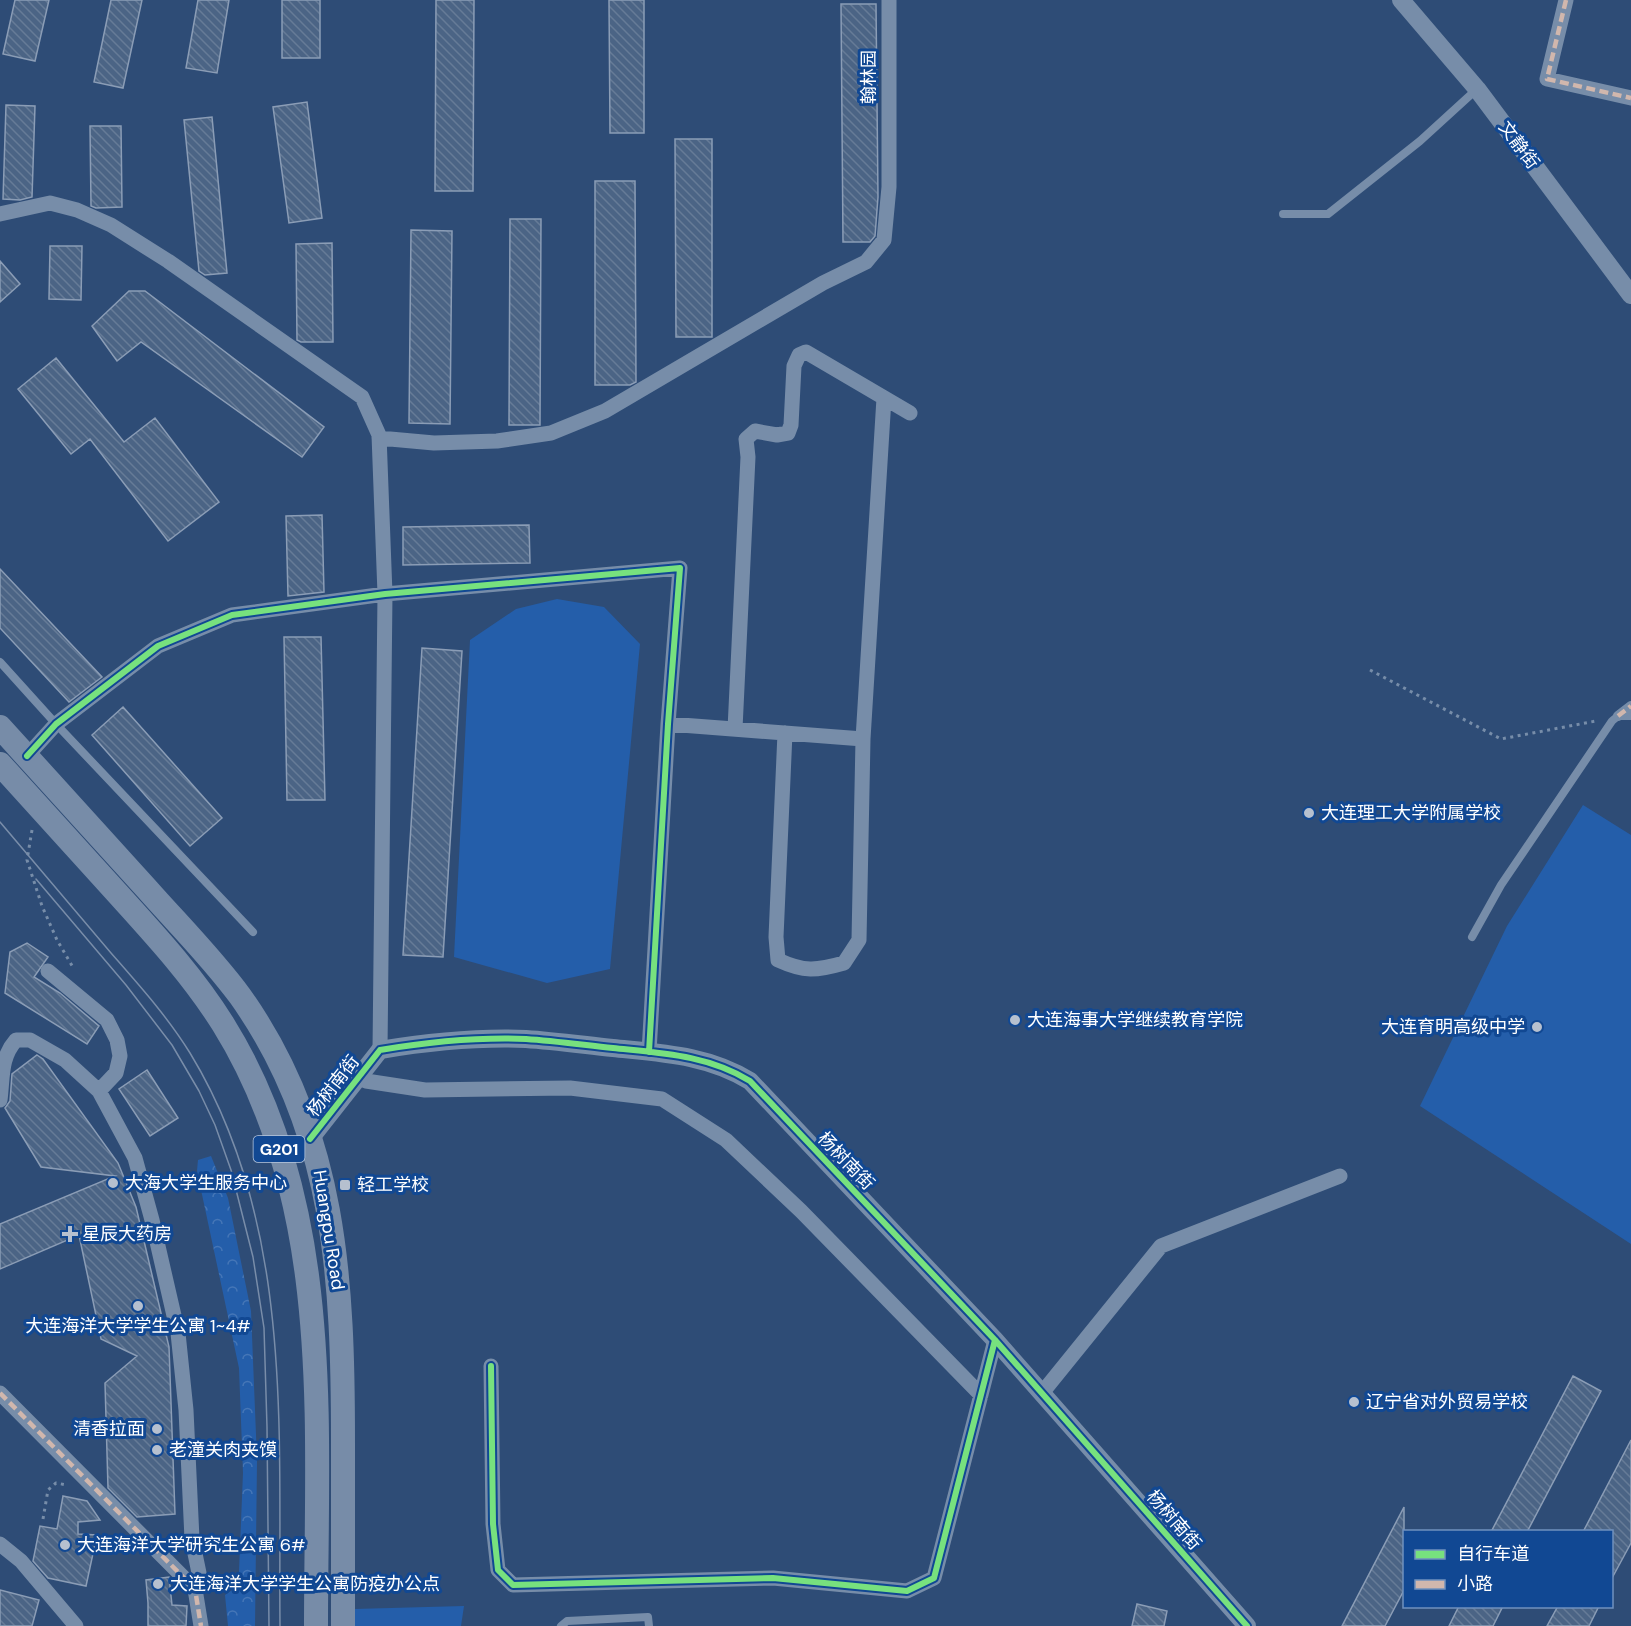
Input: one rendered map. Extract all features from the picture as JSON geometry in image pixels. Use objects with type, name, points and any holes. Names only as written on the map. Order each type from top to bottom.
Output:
[{"type":"highway","name":"Huangpu Road","points":[[0,727],[191,937],[239,996],[289,1082],[310,1139],[328,1209],[336,1253],[343,1383],[343,1626]]},
{"type":"highway","name":"Huangpu Road","points":[[0,764],[172,953],[198,988],[223,1024],[242,1058],[276,1141],[296,1208],[312,1310],[316,1384],[316,1626]]},
{"type":"street","name":"翰林园","points":[[379,438],[434,443],[497,441],[551,433],[605,411],[823,283],[866,262],[884,240],[889,187],[889,0]]},
{"type":"street","name":"文静街","points":[[1401,0],[1477,89],[1631,295]]},
{"type":"street","points":[[1566,0],[1547,80],[1631,98]]},
{"type":"street","points":[[0,214],[50,203],[77,210],[111,225],[168,261],[362,397],[379,438],[386,594],[380,1050]]},
{"type":"street","points":[[735,729],[748,457],[746,439],[755,431],[777,435],[788,433],[791,425],[794,366],[799,355],[806,352],[910,413]]},
{"type":"street","points":[[786,733],[776,937],[778,960],[792,966],[819,970],[844,963],[859,940],[863,739],[884,398]]},
{"type":"street","points":[[27,756],[56,724],[158,646],[232,615],[386,594],[680,568],[668,724],[649,1052]]},
{"type":"street","points":[[1618,716],[1631,706]]},
{"type":"street","points":[[668,724],[863,739]]},
{"type":"street","points":[[48,971],[107,1020],[117,1040],[120,1056],[116,1073],[99,1091]]},
{"type":"street","name":"杨树南街","points":[[310,1139],[380,1050],[408,1045],[475,1039],[526,1039],[682,1055],[732,1070],[750,1081],[995,1340],[1247,1626]]},
{"type":"street","points":[[0,1100],[2,1067],[9,1048],[16,1040],[30,1040],[57,1055],[99,1091],[135,1158],[178,1333],[186,1410],[192,1539],[199,1573],[195,1589],[201,1626]]},
{"type":"street","points":[[366,1081],[425,1090],[570,1088],[662,1099],[726,1140],[801,1211],[981,1395]]},
{"type":"street","points":[[1042,1393],[1161,1246],[1340,1176]]},
{"type":"street","points":[[491,1366],[493,1524],[498,1569],[513,1585],[773,1578],[907,1591],[933,1578],[995,1340]]},
{"type":"street","points":[[0,1393],[195,1589]]},
{"type":"street","points":[[0,1544],[21,1561],[76,1626]]},
{"type":"lane","points":[[1283,213],[1328,214],[1420,141],[1477,89]]},
{"type":"lane","points":[[0,662],[253,932]]},
{"type":"lane","points":[[1472,937],[1501,885],[1612,722],[1618,716],[1631,716]]},
{"type":"lane","points":[[561,1626],[567,1621],[648,1617],[649,1626]]},
{"type":"path","points":[[1370,670],[1501,739],[1618,716]]},
{"type":"path","points":[[36,804],[27,860],[42,906],[57,940],[79,975]]},
{"type":"path","points":[[43,1519],[48,1490],[56,1483],[76,1490]]},
{"type":"green space","points":[[557,599],[604,607],[640,644],[610,969],[547,983],[454,957],[470,640],[516,609]]},
{"type":"green space","name":"大连育明高级中学","points":[[1583,805],[1631,835],[1631,1244],[1420,1106],[1507,926]]},
{"type":"green space","points":[[211,1156],[228,1198],[251,1311],[257,1460],[255,1626],[228,1626],[225,1595],[235,1588],[239,1572],[243,1473],[239,1368],[197,1171],[198,1160]]},
{"type":"green space","points":[[464,1606],[461,1626],[354,1626],[354,1609]]},
{"type":"building","points":[[15,0],[49,0],[35,61],[3,54]]},
{"type":"building","points":[[111,0],[142,0],[123,88],[94,82]]},
{"type":"building","points":[[198,0],[229,0],[217,73],[186,68]]},
{"type":"building","points":[[282,0],[320,0],[320,58],[282,58]]},
{"type":"building","points":[[436,0],[474,0],[473,191],[435,191]]},
{"type":"building","points":[[609,0],[644,0],[644,133],[610,133]]},
{"type":"building","points":[[841,4],[876,4],[878,197],[875,236],[870,242],[843,242]]},
{"type":"building","points":[[307,102],[322,218],[289,223],[273,107]]},
{"type":"building","points":[[6,105],[35,106],[32,197],[20,200],[3,199]]},
{"type":"building","points":[[212,117],[227,273],[205,275],[199,271],[184,120]]},
{"type":"building","points":[[90,126],[121,126],[122,207],[96,208],[91,206]]},
{"type":"building","points":[[675,139],[712,139],[712,337],[676,337]]},
{"type":"building","points":[[595,181],[635,181],[636,382],[630,385],[595,385]]},
{"type":"building","points":[[510,219],[541,219],[540,425],[509,425]]},
{"type":"building","points":[[411,230],[452,231],[450,424],[409,423]]},
{"type":"building","points":[[332,243],[333,342],[301,342],[297,340],[296,244]]},
{"type":"building","points":[[50,246],[82,246],[81,300],[49,299]]},
{"type":"building","points":[[0,261],[20,284],[0,302]]},
{"type":"building","points":[[129,291],[145,291],[324,427],[302,457],[141,342],[117,361],[92,326]]},
{"type":"building","points":[[56,358],[124,442],[155,418],[219,502],[168,541],[90,439],[71,454],[18,389]]},
{"type":"building","points":[[322,515],[324,592],[288,596],[286,516]]},
{"type":"building","points":[[529,525],[530,563],[403,565],[403,527]]},
{"type":"building","points":[[0,569],[102,677],[69,702],[0,628]]},
{"type":"building","points":[[284,637],[321,637],[325,800],[287,800]]},
{"type":"building","points":[[422,648],[462,651],[443,957],[403,955]]},
{"type":"building","points":[[123,707],[222,818],[190,846],[92,735]]},
{"type":"building","points":[[27,943],[48,957],[34,977],[60,993],[99,1026],[87,1044],[5,993],[10,952]]},
{"type":"building","name":"大连海洋大学学生公寓 1~4#","points":[[37,1055],[43,1059],[118,1163],[136,1207],[169,1347],[175,1514],[137,1517],[108,1488],[105,1383],[137,1356],[101,1339],[79,1235],[0,1269],[0,1224],[115,1176],[41,1167],[5,1108],[10,1101],[12,1074]]},
{"type":"building","points":[[147,1070],[178,1118],[150,1136],[119,1089]]},
{"type":"building","points":[[1573,1376],[1601,1391],[1528,1530],[1492,1530]]},
{"type":"building","points":[[1631,1440],[1631,1543],[1613,1576],[1613,1530],[1584,1530]]},
{"type":"building","name":"大连海洋大学研究生公寓 6#","points":[[63,1496],[87,1501],[100,1520],[78,1522],[78,1534],[97,1535],[86,1586],[48,1578],[33,1561],[40,1526],[57,1529]]},
{"type":"building","points":[[1404,1507],[1403,1592],[1385,1626],[1342,1626]]},
{"type":"building","points":[[169,1577],[172,1605],[187,1606],[186,1626],[148,1626],[146,1580]]},
{"type":"building","points":[[0,1590],[39,1600],[32,1626],[0,1626]]},
{"type":"building","points":[[1137,1604],[1167,1611],[1164,1626],[1132,1626]]},
{"type":"building","points":[[1458,1608],[1502,1608],[1493,1626],[1449,1626]]},
{"type":"building","points":[[1557,1608],[1598,1608],[1589,1626],[1547,1626]]},
{"type":"tram line","points":[[0,822],[142,989],[181,1039],[224,1119],[248,1188],[264,1259],[274,1331],[280,1479],[280,1626]]},
{"type":"tram line","points":[[36,879],[126,985],[172,1045],[199,1091],[215,1125],[231,1170],[253,1257],[264,1328],[269,1626]]},
{"type":"marked path","points":[[1566,0],[1547,79],[1631,98]]},
{"type":"marked path","points":[[1618,716],[1631,706]]},
{"type":"marked path","points":[[0,1393],[195,1589],[201,1626]]},
{"type":"cycle path","points":[[27,756],[56,724],[158,646],[232,615],[385,594],[680,568],[668,724],[649,1052]]},
{"type":"cycle path","points":[[310,1139],[380,1050],[398,1047],[471,1039],[526,1039],[666,1054],[701,1060],[734,1072],[750,1081],[995,1340],[1247,1626]]},
{"type":"cycle path","points":[[491,1366],[493,1524],[498,1570],[513,1585],[773,1578],[907,1591],[934,1578],[995,1340]]},
{"type":"place","name":"大连理工大学附属学校","points":[[1309,813]]},
{"type":"place","name":"大连海事大学继续教育学院","points":[[1015,1020]]},
{"type":"place","name":"大连育明高级中学","points":[[1537,1027]]},
{"type":"place","name":"大海大学生服务中心","points":[[113,1183]]},
{"type":"place","name":"轻工学校","points":[[345,1185]]},
{"type":"place","name":"星辰大药房","points":[[70,1234]]},
{"type":"place","name":"大连海洋大学学生公寓 1~4#","points":[[138,1306]]},
{"type":"place","name":"辽宁省对外贸易学校","points":[[1354,1402]]},
{"type":"place","name":"清香拉面","points":[[157,1429]]},
{"type":"place","name":"老潼关肉夹馍","points":[[157,1450]]},
{"type":"place","name":"大连海洋大学研究生公寓 6#","points":[[65,1545]]},
{"type":"place","name":"大连海洋大学学生公寓防疫办公点","points":[[158,1584]]}]
